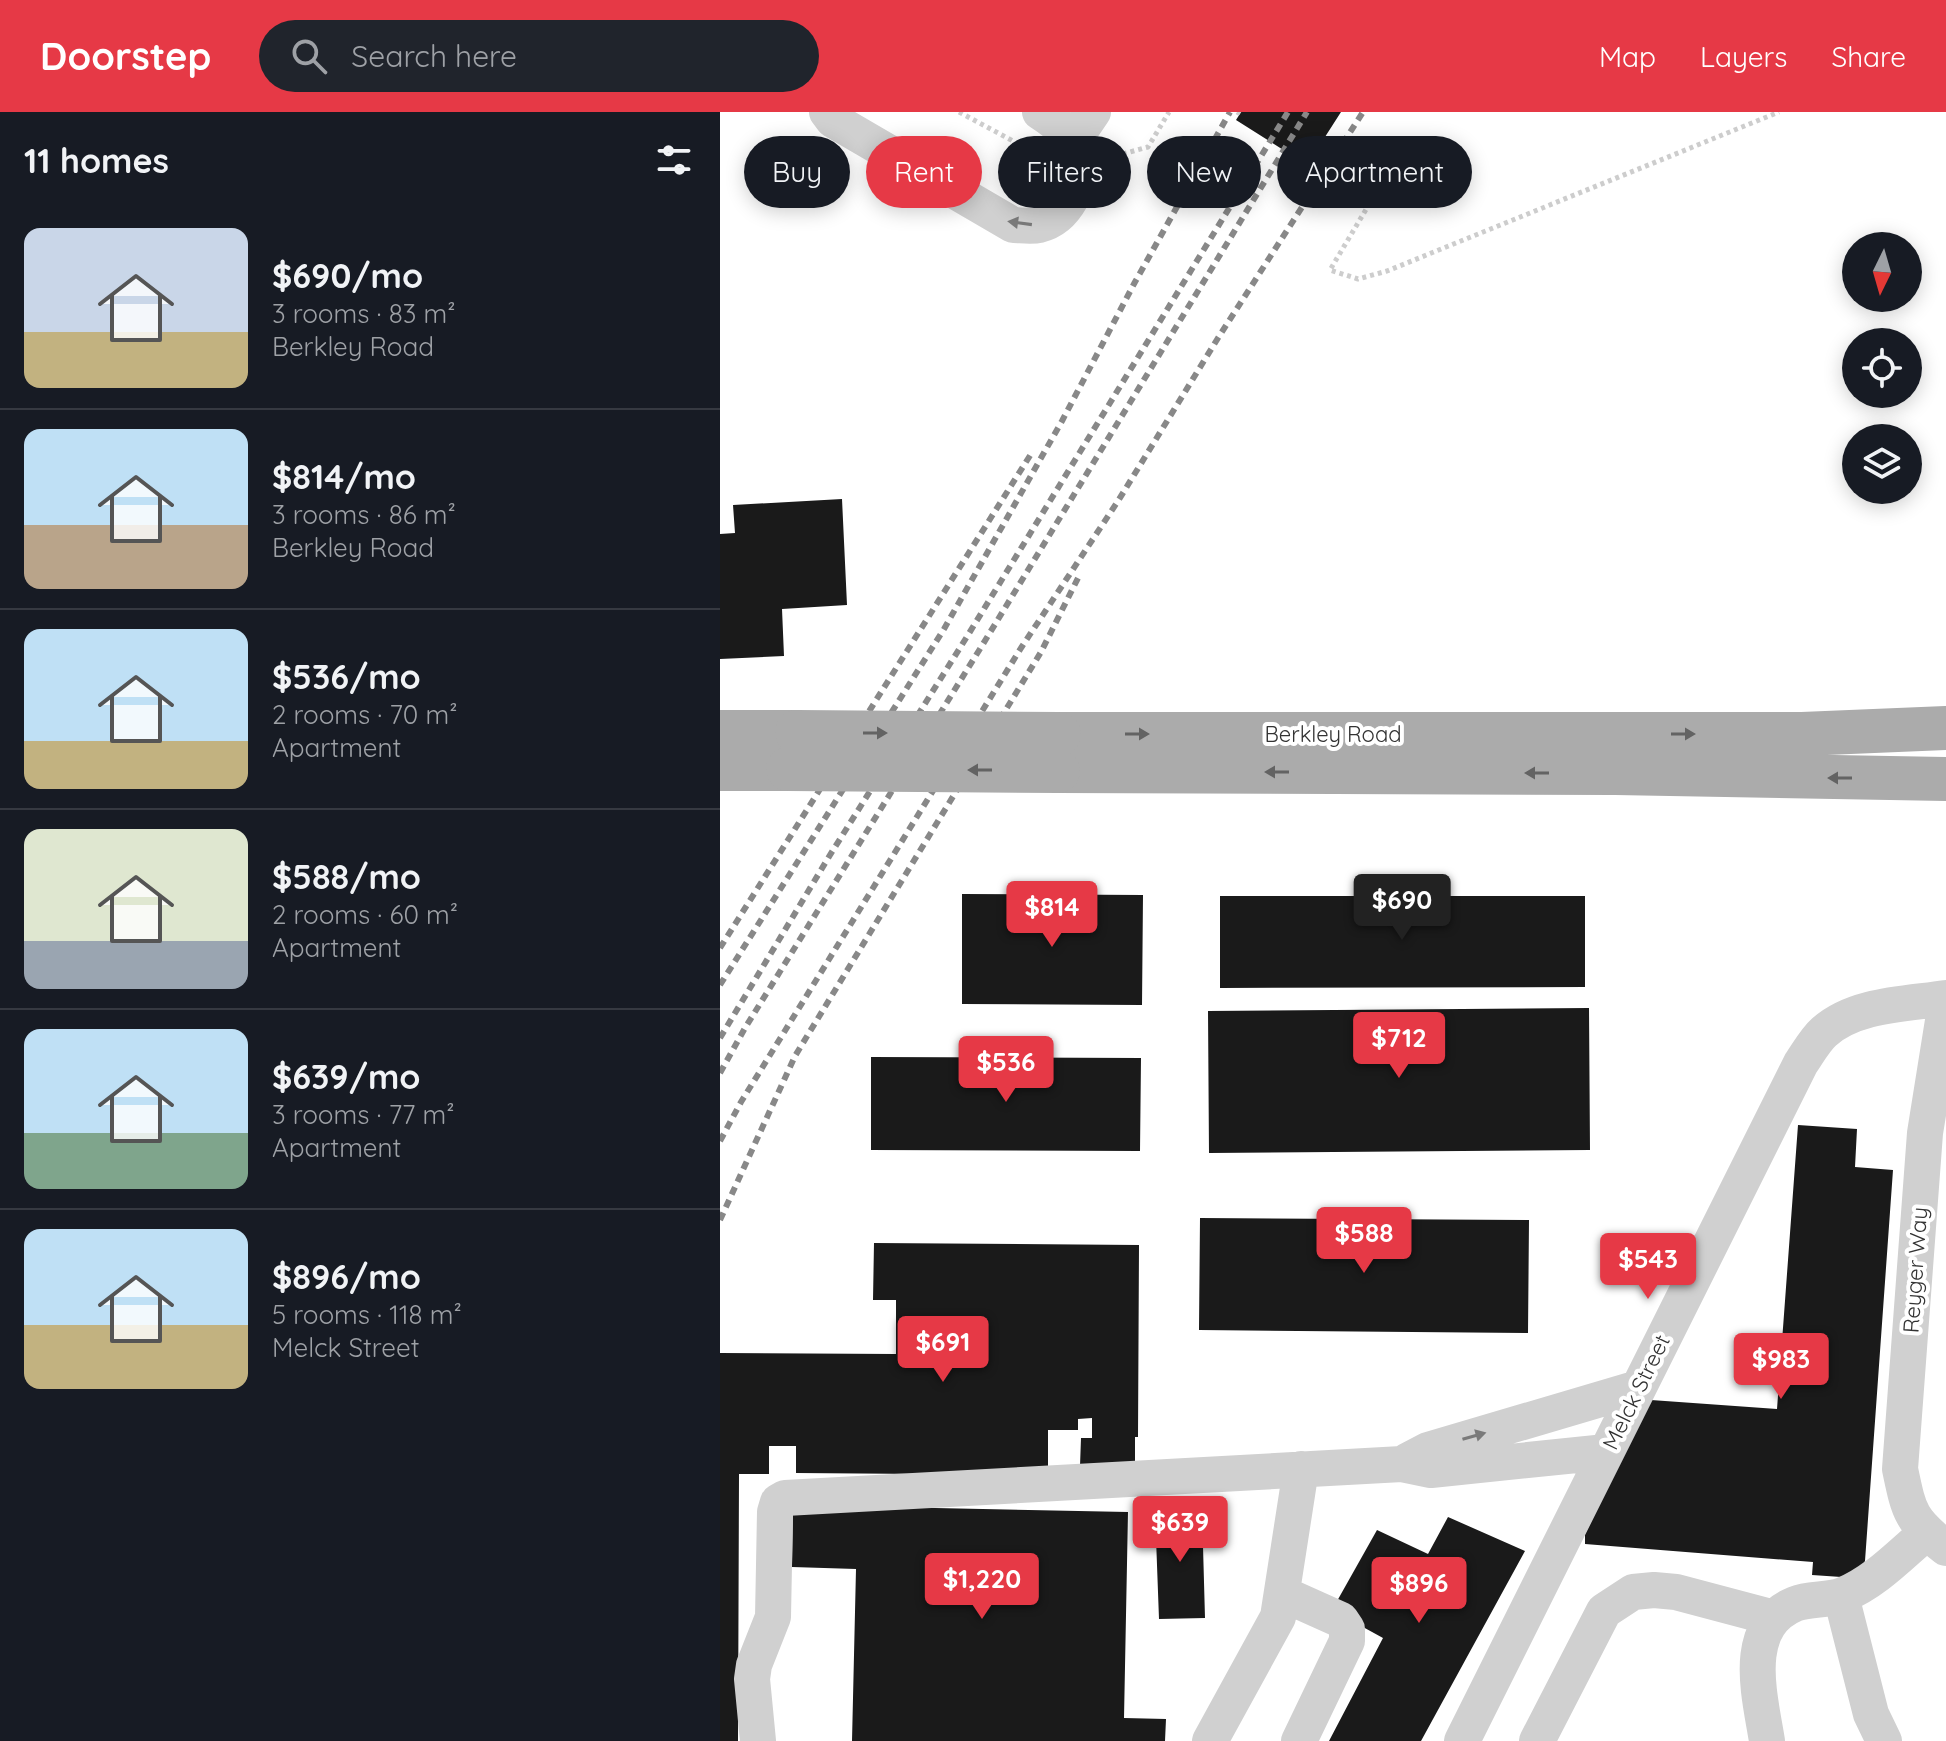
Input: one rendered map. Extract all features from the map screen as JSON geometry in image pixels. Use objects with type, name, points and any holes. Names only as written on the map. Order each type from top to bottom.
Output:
[{"type":"main road","name":"Berkley Road","points":[[1615,754],[1802,734],[1946,728]]},
{"type":"main road","name":"Berkley Road","points":[[720,732],[792,751]]},
{"type":"main road","name":"Berkley Road","points":[[720,769],[792,751],[1615,754],[1946,779]]},
{"type":"street","points":[[827,112],[833,120],[1013,225],[1040,225],[1066,208]]},
{"type":"street","points":[[1040,112],[1082,136]]},
{"type":"street","name":"Melck Street","points":[[1462,1741],[1801,1063],[1824,1032],[1849,1017],[1875,1009],[1946,1000]]},
{"type":"street","name":"Reyger Way","points":[[1936,1540],[1908,1510],[1900,1469],[1925,1133],[1946,1000]]},
{"type":"street","points":[[1402,1464],[1428,1450],[1638,1388]]},
{"type":"street","points":[[758,1741],[752,1679],[754,1665],[773,1617],[775,1512],[778,1502],[785,1498],[1402,1464],[1431,1470],[1606,1452]]},
{"type":"street","points":[[1210,1741],[1278,1617],[1301,1469]]},
{"type":"street","points":[[1767,1741],[1756,1675],[1760,1641],[1774,1618],[1795,1604],[1841,1596],[1936,1540]]},
{"type":"street","points":[[1537,1741],[1604,1611],[1633,1592],[1676,1592],[1774,1618]]},
{"type":"street","points":[[1283,1594],[1341,1620],[1347,1629],[1347,1641],[1299,1741]]},
{"type":"street","points":[[1841,1596],[1871,1714],[1884,1741]]},
{"type":"path","points":[[959,112],[1003,136]]},
{"type":"path","points":[[1155,136],[1169,112]]},
{"type":"path","points":[[1367,208],[1330,270],[1358,279],[1387,271],[1779,112]]},
{"type":"building","points":[[1241,112],[1341,112],[1326,136],[1277,136],[1277,146],[1236,120]]},
{"type":"building","points":[[842,499],[847,605],[782,609],[784,656],[720,659],[720,534],[735,533],[733,505]]},
{"type":"building","points":[[962,894],[1143,895],[1142,1005],[962,1004]]},
{"type":"building","points":[[1220,896],[1585,896],[1585,987],[1220,988]]},
{"type":"building","points":[[1589,1008],[1590,1150],[1209,1153],[1208,1011]]},
{"type":"building","points":[[871,1057],[1141,1058],[1140,1151],[871,1150]]},
{"type":"building","points":[[1798,1125],[1857,1129],[1855,1167],[1893,1170],[1865,1561],[1856,1578],[1812,1575],[1813,1562],[1585,1544],[1585,1534],[1651,1400],[1777,1409]]},
{"type":"building","points":[[1200,1218],[1529,1220],[1528,1333],[1199,1330]]},
{"type":"building","points":[[874,1243],[1139,1245],[1138,1437],[1135,1437],[1135,1467],[1080,1466],[1081,1438],[1092,1438],[1092,1418],[1078,1419],[1078,1430],[1048,1430],[1048,1475],[796,1473],[796,1446],[769,1446],[769,1474],[739,1474],[738,1741],[720,1741],[720,1353],[896,1354],[896,1300],[873,1300]]},
{"type":"building","points":[[793,1505],[1128,1512],[1124,1718],[1166,1719],[1165,1741],[852,1741],[856,1569],[792,1567]]},
{"type":"building","points":[[1202,1510],[1205,1618],[1159,1619],[1155,1511]]},
{"type":"building","points":[[1448,1517],[1525,1551],[1421,1741],[1329,1741],[1383,1638],[1332,1610],[1377,1530],[1428,1554]]},
{"type":"railway","points":[[720,985],[944,629],[1062,421],[1230,112]]},
{"type":"railway","points":[[720,1038],[1288,112]]},
{"type":"railway","points":[[720,1073],[1307,112]]},
{"type":"railway","points":[[720,1141],[1021,648],[1118,501],[1363,112]]},
{"type":"railway","points":[[720,948],[1031,454]]},
{"type":"railway","points":[[720,1220],[795,1056],[1041,652],[1078,578]]}]
